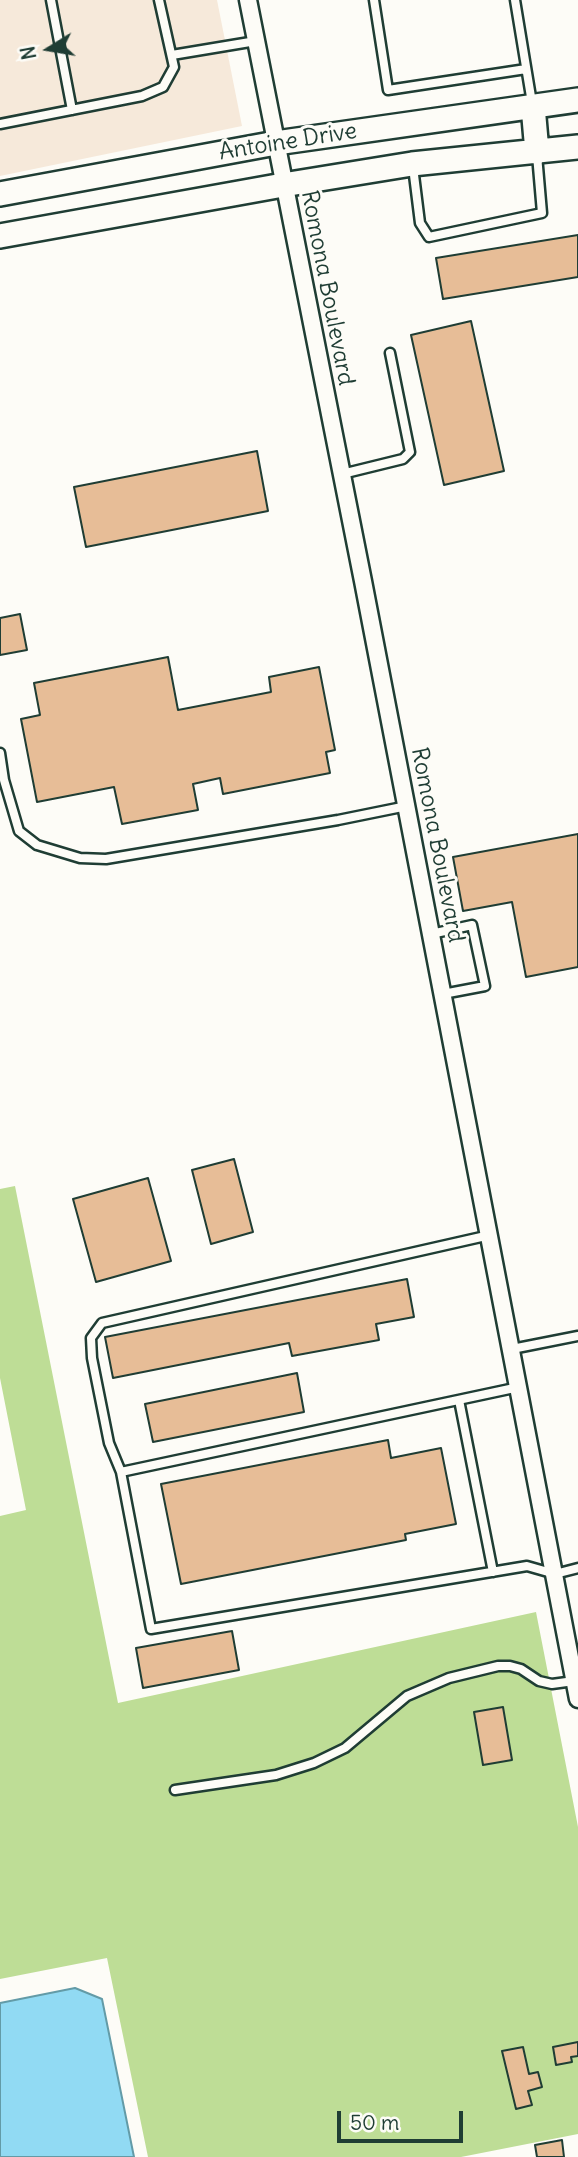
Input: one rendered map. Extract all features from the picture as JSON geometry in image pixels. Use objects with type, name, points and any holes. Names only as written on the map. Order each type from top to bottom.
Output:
[{"type":"main road","name":"Antoine Drive","points":[[0,194],[276,143],[578,100]]},
{"type":"main road","points":[[533,106],[537,152]]},
{"type":"main road","name":"Antoine Drive","points":[[0,236],[412,164],[578,147]]},
{"type":"street","name":"Romona Boulevard","points":[[248,0],[407,806],[578,1699]]},
{"type":"lane","points":[[51,0],[72,110]]},
{"type":"lane","points":[[0,124],[142,96],[163,87],[174,67],[159,0]]},
{"type":"lane","points":[[374,0],[388,90],[527,69]]},
{"type":"lane","points":[[515,0],[533,106]]},
{"type":"lane","points":[[172,55],[256,41]]},
{"type":"lane","points":[[412,164],[420,223],[429,237],[542,213],[537,152]]},
{"type":"lane","points":[[342,474],[403,459],[410,452],[390,353]]},
{"type":"lane","points":[[0,753],[19,831],[37,845],[80,858],[120,857],[407,806]]},
{"type":"lane","points":[[431,934],[472,925],[485,986],[443,994]]},
{"type":"lane","points":[[489,1235],[102,1323],[91,1338],[92,1358],[109,1443],[121,1472],[151,1629],[527,1566],[555,1574],[578,1568]]},
{"type":"lane","points":[[512,1349],[578,1336]]},
{"type":"lane","points":[[121,1472],[519,1387]]},
{"type":"lane","points":[[459,1400],[493,1572]]},
{"type":"lane","points":[[175,1790],[276,1775],[314,1763],[345,1748],[407,1696],[449,1678],[510,1666],[539,1681],[552,1684],[574,1681]]},
{"type":"shaded area","points":[[0,0],[217,0],[242,126],[0,176]]},
{"type":"green space","points":[[15,1186],[118,1703],[536,1612],[578,1827],[578,2134],[461,2157],[148,2157],[107,1958],[0,1979],[0,1516],[26,1510],[0,1378],[0,1189]]},
{"type":"water","points":[[75,1988],[102,1999],[134,2157],[0,2157],[0,2003]]},
{"type":"building","points":[[578,235],[578,277],[443,299],[436,258]]},
{"type":"building","points":[[471,321],[504,471],[444,485],[411,335]]},
{"type":"building","points":[[257,451],[268,511],[86,547],[74,487]]},
{"type":"building","points":[[20,614],[27,650],[0,655],[0,618]]},
{"type":"building","points":[[168,657],[178,710],[271,692],[269,677],[319,667],[335,750],[326,752],[330,773],[223,794],[220,778],[193,784],[198,810],[122,824],[114,787],[37,802],[21,719],[40,715],[34,683]]},
{"type":"building","points":[[578,834],[578,967],[526,977],[512,902],[463,911],[453,857]]},
{"type":"building","points":[[234,1159],[253,1232],[211,1244],[192,1170]]},
{"type":"building","points":[[148,1178],[171,1261],[96,1282],[73,1199]]},
{"type":"building","points":[[407,1279],[414,1317],[376,1324],[379,1340],[292,1356],[289,1343],[113,1378],[105,1337]]},
{"type":"building","points":[[297,1373],[304,1412],[153,1442],[145,1404]]},
{"type":"building","points":[[388,1440],[391,1458],[441,1448],[456,1524],[405,1534],[406,1540],[181,1584],[161,1484]]},
{"type":"building","points":[[232,1631],[239,1670],[143,1688],[136,1648]]},
{"type":"building","points":[[503,1707],[512,1760],[483,1765],[474,1712]]},
{"type":"building","points":[[578,2042],[578,2056],[571,2057],[572,2062],[556,2065],[553,2047]]},
{"type":"building","points":[[523,2047],[529,2074],[538,2072],[542,2087],[528,2091],[532,2105],[516,2109],[502,2051]]},
{"type":"building","points":[[562,2140],[564,2157],[537,2157],[535,2145]]}]
